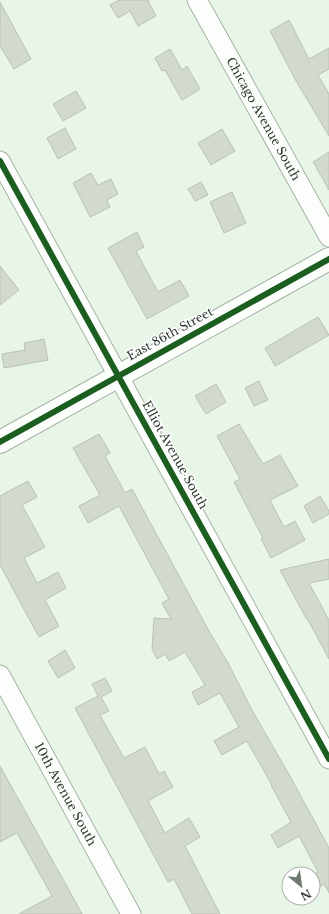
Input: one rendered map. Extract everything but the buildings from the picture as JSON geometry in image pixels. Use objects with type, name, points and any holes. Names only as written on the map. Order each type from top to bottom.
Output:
[{"type":"street","name":"Chicago Avenue South","points":[[197,0],[329,237]]},
{"type":"street","name":"Elliot Avenue South","points":[[0,161],[329,759]]},
{"type":"street","name":"East 86th Street","points":[[0,442],[329,259]]},
{"type":"street","name":"10th Avenue South","points":[[0,675],[131,914]]},
{"type":"cycle path","points":[[0,161],[329,759]]},
{"type":"cycle path","points":[[0,442],[329,259]]}]
